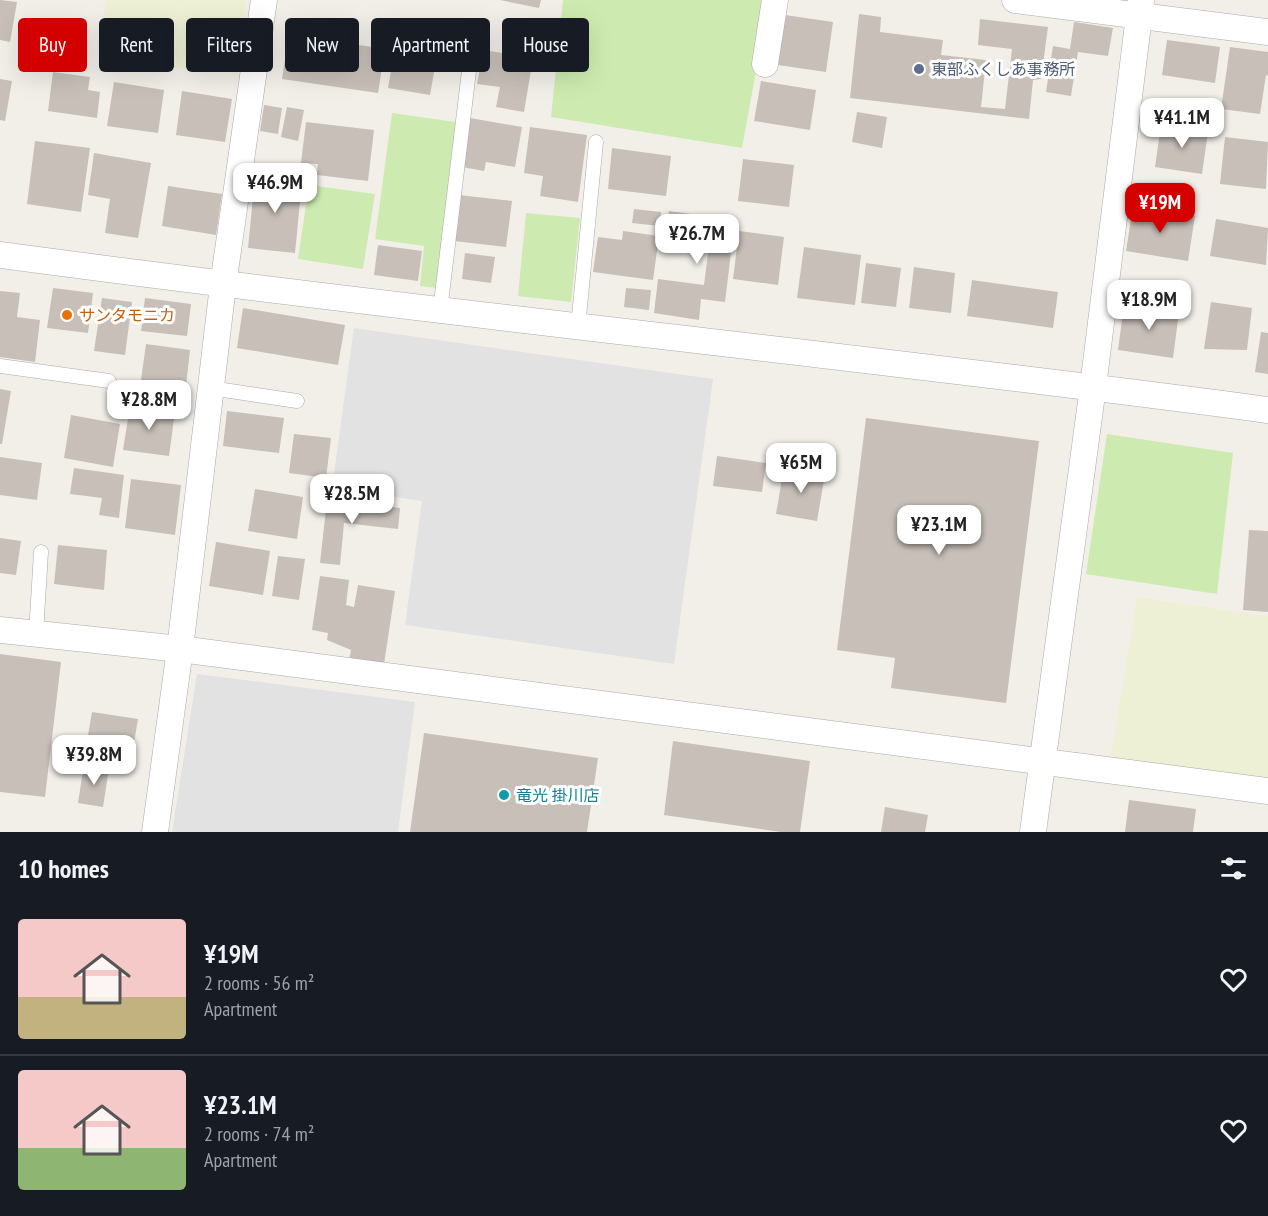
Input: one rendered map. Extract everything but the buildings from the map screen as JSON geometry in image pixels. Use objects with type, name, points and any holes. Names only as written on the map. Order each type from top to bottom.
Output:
[{"type":"street","points":[[155,832],[180,650],[223,285],[264,0]]},
{"type":"street","points":[[765,63],[775,0]]},
{"type":"street","points":[[1015,0],[1140,7],[1268,32]]},
{"type":"street","points":[[1033,832],[1093,387],[1140,7]]},
{"type":"street","points":[[0,255],[223,285],[1093,387],[1268,410]]},
{"type":"street","points":[[0,630],[180,650],[1268,791]]},
{"type":"lane","points":[[440,310],[469,72]]},
{"type":"lane","points":[[578,327],[596,142]]},
{"type":"lane","points":[[0,366],[109,381]]},
{"type":"lane","points":[[210,388],[297,401]]},
{"type":"lane","points":[[36,633],[41,552]]},
{"type":"green space","points":[[105,0],[246,0],[244,18],[186,18],[186,69],[174,67],[174,18],[104,18]]},
{"type":"green space","points":[[563,0],[769,0],[742,148],[551,117],[556,72],[589,72],[589,18],[561,18]]},
{"type":"green space","points":[[392,113],[469,124],[446,289],[420,286],[424,246],[375,239]]},
{"type":"green space","points":[[309,185],[375,194],[363,269],[298,259]]},
{"type":"green space","points":[[526,213],[580,218],[571,302],[518,296]]},
{"type":"green space","points":[[1107,434],[1233,453],[1217,594],[1086,574]]},
{"type":"green space","points":[[1137,597],[1268,616],[1268,785],[1108,771]]},
{"type":"shaded area","points":[[354,328],[713,379],[674,664],[405,625],[422,501],[332,488]]},
{"type":"shaded area","points":[[197,674],[415,702],[398,832],[172,832]]},
{"type":"place","name":"東部ふくしあ事務所","points":[[919,69]]},
{"type":"place","name":"サンタモニカ","points":[[67,315]]},
{"type":"place","name":"竜光 掛川店","points":[[504,795]]}]
